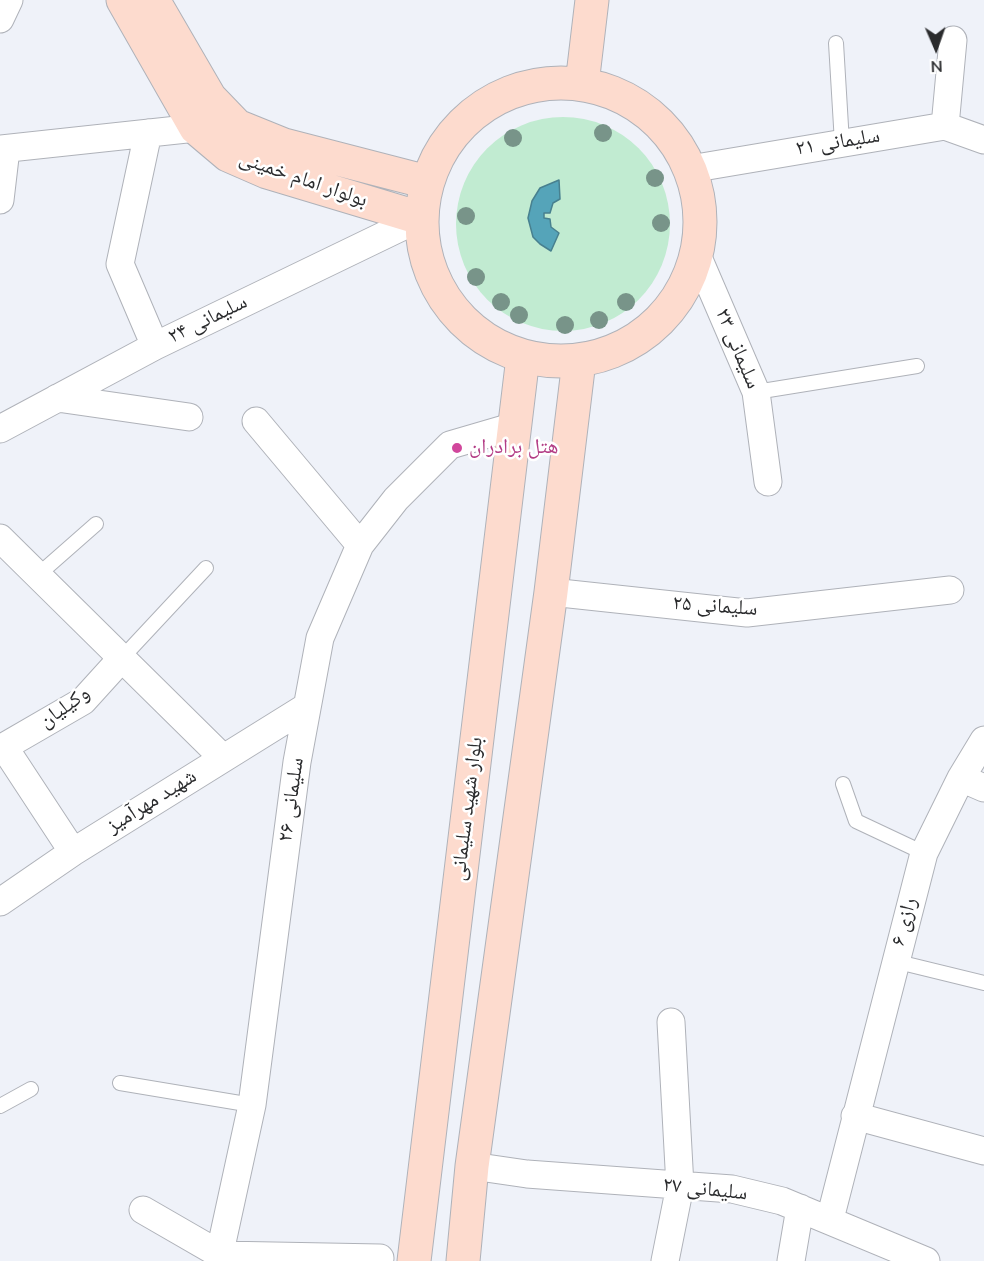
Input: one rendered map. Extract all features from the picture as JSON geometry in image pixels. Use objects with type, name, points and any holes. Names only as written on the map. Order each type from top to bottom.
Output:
[{"type":"main road","name":"بولوار امام خمینی","points":[[123,0],[196,128],[228,155],[267,172],[420,218]]},
{"type":"main road","name":"بولوار امام خمینی","points":[[153,0],[210,98],[237,126],[284,145],[427,182]]},
{"type":"main road","points":[[582,84],[592,0]]},
{"type":"main road","points":[[542,84],[582,84],[616,94],[647,113],[672,138],[690,169],[700,211],[697,255],[685,286],[666,314],[641,337],[612,353],[579,361],[523,357],[489,343],[460,320],[443,297],[424,255],[420,218],[427,182],[444,146],[470,116],[504,95],[542,84]]},
{"type":"main road","name":"بلوار شهید سلیمانی","points":[[414,1261],[523,357]]},
{"type":"main road","points":[[463,1261],[472,1166],[551,592],[579,361]]},
{"type":"street","points":[[0,19],[9,0]]},
{"type":"street","points":[[945,126],[953,40]]},
{"type":"street","name":"سلیمانی ۲۱","points":[[690,169],[945,126],[984,140]]},
{"type":"street","points":[[0,200],[3,149],[196,128]]},
{"type":"street","points":[[148,133],[120,264],[154,346]]},
{"type":"street","name":"سلیمانی ۲۴","points":[[0,429],[154,346],[420,218]]},
{"type":"street","name":"سلیمانی ۲۳","points":[[697,255],[756,392],[768,482]]},
{"type":"street","points":[[57,398],[189,417]]},
{"type":"street","points":[[256,421],[360,545]]},
{"type":"street","name":"سلیمانی ۲۶","points":[[220,1258],[252,1105],[306,707],[320,638],[360,545],[396,499],[450,445],[515,426]]},
{"type":"street","points":[[0,538],[223,758]]},
{"type":"street","name":"سلیمانی ۲۵","points":[[551,592],[747,613],[950,590]]},
{"type":"street","name":"وکیلیان","points":[[2,748],[83,700],[122,658]]},
{"type":"street","name":"شهید مهرآمیز","points":[[0,902],[73,852],[306,707]]},
{"type":"street","name":"رازی ۶","points":[[830,1219],[894,961],[924,853],[973,783],[984,740]]},
{"type":"street","points":[[2,748],[73,852]]},
{"type":"street","points":[[665,1261],[680,1186],[671,1022]]},
{"type":"street","points":[[855,1116],[984,1151]]},
{"type":"street","name":"سلیمانی ۲۷","points":[[472,1166],[527,1174],[732,1190],[800,1208],[926,1261]]},
{"type":"street","points":[[791,1261],[800,1208]]},
{"type":"street","points":[[143,1210],[220,1258],[380,1258]]},
{"type":"lane","points":[[836,43],[842,143]]},
{"type":"lane","points":[[756,392],[917,366]]},
{"type":"lane","points":[[38,575],[96,524]]},
{"type":"lane","points":[[122,658],[206,568]]},
{"type":"lane","points":[[843,784],[855,821],[924,853]]},
{"type":"lane","points":[[894,961],[984,983]]},
{"type":"lane","points":[[120,1083],[252,1105]]},
{"type":"lane","points":[[0,1106],[31,1089]]},
{"type":"green space","points":[[563,117],[584,119],[604,125],[639,148],[662,183],[668,203],[670,224],[668,245],[662,265],[639,300],[604,323],[584,329],[563,331],[542,329],[522,323],[487,300],[464,265],[458,245],[456,224],[458,203],[464,183],[487,148],[522,125],[542,119]]},
{"type":"water","points":[[559,180],[560,199],[553,203],[550,213],[544,213],[544,218],[550,219],[551,227],[559,233],[551,251],[533,237],[528,218],[532,201],[540,188]]},
{"type":"place","name":"هتل برادران","points":[[457,448]]}]
